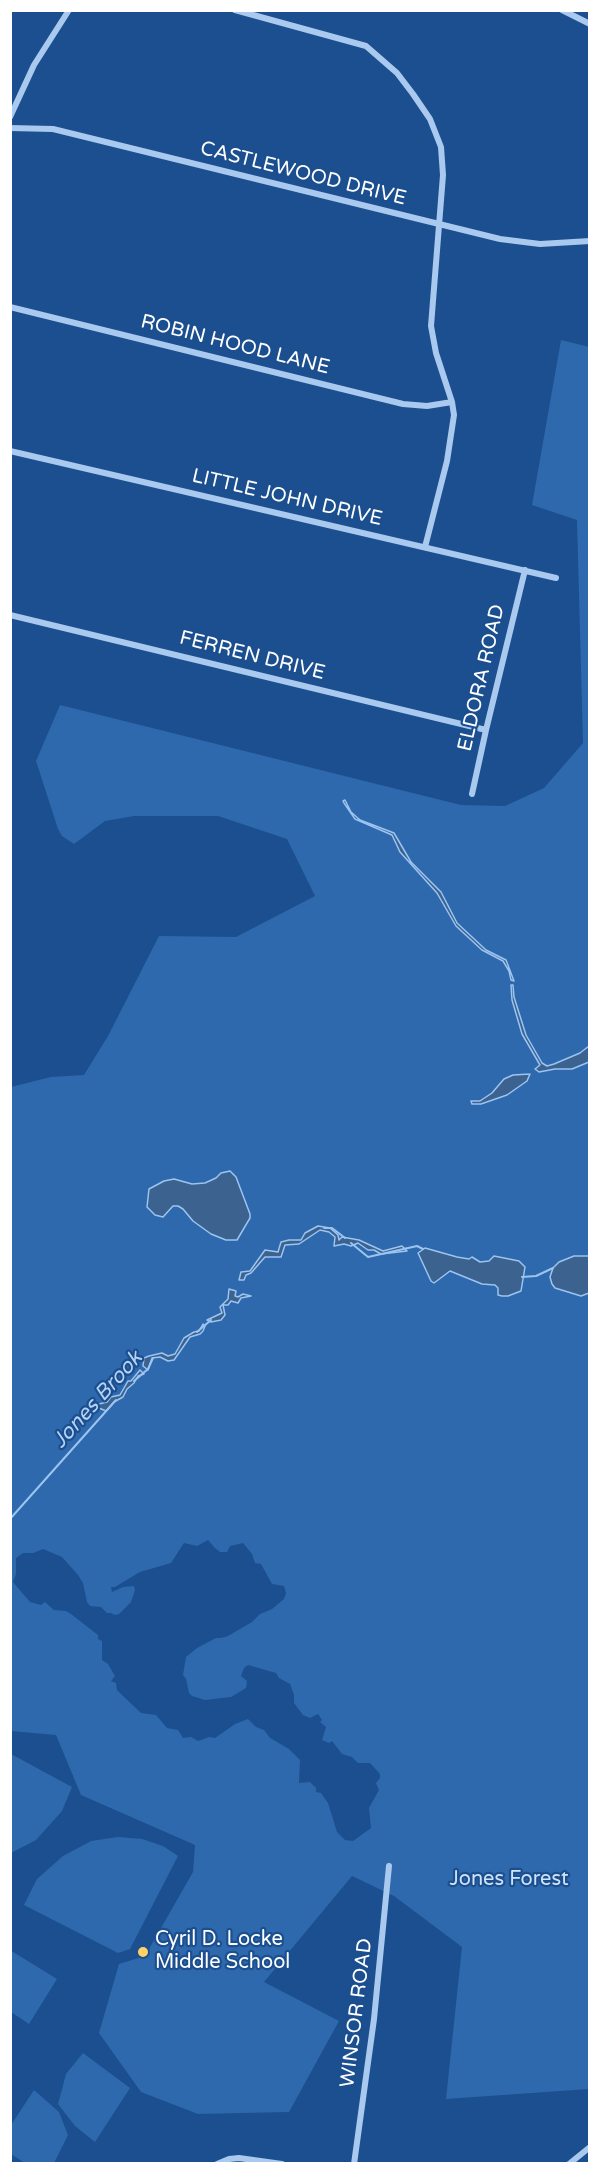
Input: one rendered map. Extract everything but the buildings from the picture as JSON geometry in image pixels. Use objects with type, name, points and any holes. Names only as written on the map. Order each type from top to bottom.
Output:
[{"type":"street","points":[[10,117],[34,65],[69,10]]},
{"type":"street","points":[[235,10],[263,14],[366,46],[397,73],[430,119],[441,147],[443,175],[431,326],[436,353],[453,402],[453,432],[424,547]]},
{"type":"street","points":[[561,10],[590,24]]},
{"type":"street","name":"CASTLEWOOD DRIVE","points":[[10,128],[53,129],[439,225],[522,242],[562,244],[590,241]]},
{"type":"street","name":"ROBIN HOOD LANE","points":[[10,307],[403,404],[427,406],[453,402]]},
{"type":"street","name":"LITTLE JOHN DRIVE","points":[[10,451],[556,578]]},
{"type":"street","name":"ELDORA ROAD","points":[[472,794],[525,570]]},
{"type":"street","name":"FERREN DRIVE","points":[[10,615],[486,730]]},
{"type":"street","name":"WINSOR ROAD","points":[[354,2163],[374,2019],[389,1866]]},
{"type":"street","points":[[569,2163],[590,2147]]},
{"type":"street","points":[[217,2163],[239,2158],[282,2163]]},
{"type":"green space","name":"Jones Forest","points":[[561,340],[589,347],[589,2089],[446,2099],[462,1947],[394,1896],[352,1876],[264,1982],[339,2021],[289,2112],[198,2114],[141,2092],[99,2033],[119,1964],[145,1956],[193,1872],[195,1845],[81,1795],[56,1735],[11,1731],[11,1087],[51,1077],[84,1075],[108,1036],[159,936],[236,937],[315,896],[287,839],[218,816],[134,816],[105,821],[74,844],[62,836],[58,829],[36,761],[60,705],[461,805],[505,806],[544,788],[583,743],[577,520],[532,505]],"holes":[[[208,1540],[220,1552],[227,1552],[230,1546],[243,1543],[252,1554],[255,1563],[261,1564],[272,1584],[284,1586],[286,1593],[284,1599],[272,1609],[260,1614],[252,1622],[228,1636],[216,1638],[197,1648],[186,1657],[183,1675],[189,1693],[205,1700],[231,1697],[246,1688],[247,1681],[241,1676],[248,1665],[276,1673],[279,1678],[290,1684],[294,1703],[303,1715],[310,1718],[318,1714],[322,1720],[320,1722],[326,1727],[322,1740],[329,1743],[332,1741],[342,1754],[352,1757],[358,1763],[370,1763],[380,1774],[376,1783],[379,1790],[369,1808],[371,1828],[353,1841],[345,1840],[337,1832],[328,1803],[321,1793],[316,1792],[316,1788],[310,1782],[299,1783],[300,1760],[289,1749],[270,1738],[264,1730],[256,1727],[248,1719],[235,1724],[215,1738],[209,1737],[198,1741],[191,1737],[183,1738],[178,1730],[167,1728],[156,1715],[141,1713],[117,1690],[116,1683],[111,1681],[115,1676],[108,1664],[102,1660],[102,1641],[98,1639],[98,1635],[66,1611],[54,1610],[45,1602],[41,1605],[30,1602],[13,1582],[16,1574],[16,1558],[23,1553],[33,1553],[43,1549],[62,1557],[78,1575],[90,1606],[101,1607],[107,1613],[115,1615],[131,1602],[135,1590],[134,1586],[123,1587],[112,1592],[111,1587],[115,1587],[140,1572],[171,1563],[184,1543],[197,1546]]]},
{"type":"green space","points":[[11,1754],[72,1787],[62,1811],[36,1840],[11,1853]]},
{"type":"green space","points":[[118,1837],[142,1839],[163,1846],[178,1856],[130,1949],[118,1953],[24,1905],[37,1879],[63,1856],[91,1841]]},
{"type":"green space","points":[[10,1950],[57,1979],[29,2024],[11,2012]]},
{"type":"green space","points":[[83,2053],[130,2088],[95,2142],[75,2126],[58,2104],[66,2074]]},
{"type":"green space","points":[[34,2090],[59,2112],[68,2135],[54,2163],[25,2163],[11,2154],[11,2125]]},
{"type":"shaded area","points":[[345,800],[351,812],[360,820],[394,833],[411,862],[441,892],[457,923],[486,950],[506,960],[514,981],[511,980],[503,961],[482,950],[456,926],[437,893],[400,852],[392,835],[355,819],[344,803]]},
{"type":"shaded area","points":[[511,985],[513,985],[514,997],[526,1035],[542,1063],[547,1066],[554,1064],[580,1053],[589,1046],[589,1062],[572,1069],[539,1072],[535,1069],[540,1065],[522,1034],[512,1000]]},
{"type":"shaded area","points":[[530,1074],[527,1081],[507,1095],[481,1104],[472,1104],[471,1101],[480,1101],[492,1093],[504,1079],[513,1075]]},
{"type":"shaded area","points":[[230,1171],[236,1177],[250,1214],[237,1240],[226,1240],[211,1234],[178,1206],[173,1206],[163,1217],[155,1215],[147,1207],[149,1189],[164,1181],[174,1179],[192,1184],[205,1183],[221,1173]]},
{"type":"shaded area","points":[[318,1226],[330,1228],[338,1235],[339,1240],[342,1237],[359,1240],[383,1251],[402,1246],[407,1251],[381,1254],[368,1250],[358,1243],[351,1246],[344,1244],[334,1246],[335,1237],[329,1232],[320,1230],[299,1244],[285,1245],[281,1257],[265,1257],[251,1273],[246,1275],[244,1280],[239,1280],[241,1272],[250,1271],[265,1250],[278,1252],[281,1242],[301,1240],[305,1233]]},
{"type":"shaded area","points":[[425,1248],[457,1257],[469,1259],[472,1257],[480,1262],[489,1261],[494,1256],[519,1261],[525,1267],[521,1291],[508,1296],[498,1295],[498,1288],[495,1285],[482,1284],[450,1271],[434,1283],[418,1253]]},
{"type":"shaded area","points":[[574,1256],[589,1256],[589,1293],[581,1296],[555,1288],[550,1277],[553,1268],[559,1262]]},
{"type":"shaded area","points":[[229,1289],[236,1291],[235,1296],[238,1297],[243,1294],[251,1296],[241,1298],[238,1303],[231,1301],[228,1305],[223,1305],[225,1315],[221,1320],[211,1322],[207,1320],[222,1313],[220,1307],[228,1299]]},
{"type":"shaded area","points":[[203,1324],[205,1326],[203,1331],[190,1337],[174,1360],[152,1358],[148,1370],[143,1366],[144,1358],[149,1356],[162,1353],[168,1356],[175,1354],[184,1338],[199,1331]]},
{"type":"shaded area","points":[[140,1370],[144,1374],[138,1376],[123,1397],[114,1402],[106,1411],[99,1408],[99,1404],[120,1395],[128,1381],[131,1381]]},
{"type":"waterway","name":"Jones Brook","points":[[324,1228],[332,1228],[345,1238]]},
{"type":"waterway","name":"Jones Brook","points":[[351,1243],[368,1257],[417,1246],[423,1249]]},
{"type":"waterway","name":"Jones Brook","points":[[522,1277],[536,1276],[553,1268]]},
{"type":"waterway","name":"Jones Brook","points":[[197,1332],[211,1320]]},
{"type":"waterway","name":"Jones Brook","points":[[134,1381],[148,1369],[153,1358]]},
{"type":"waterway","name":"Jones Brook","points":[[10,1519],[116,1400]]},
{"type":"place","name":"Cyril D. Locke Middle School","points":[[143,1952]]}]
